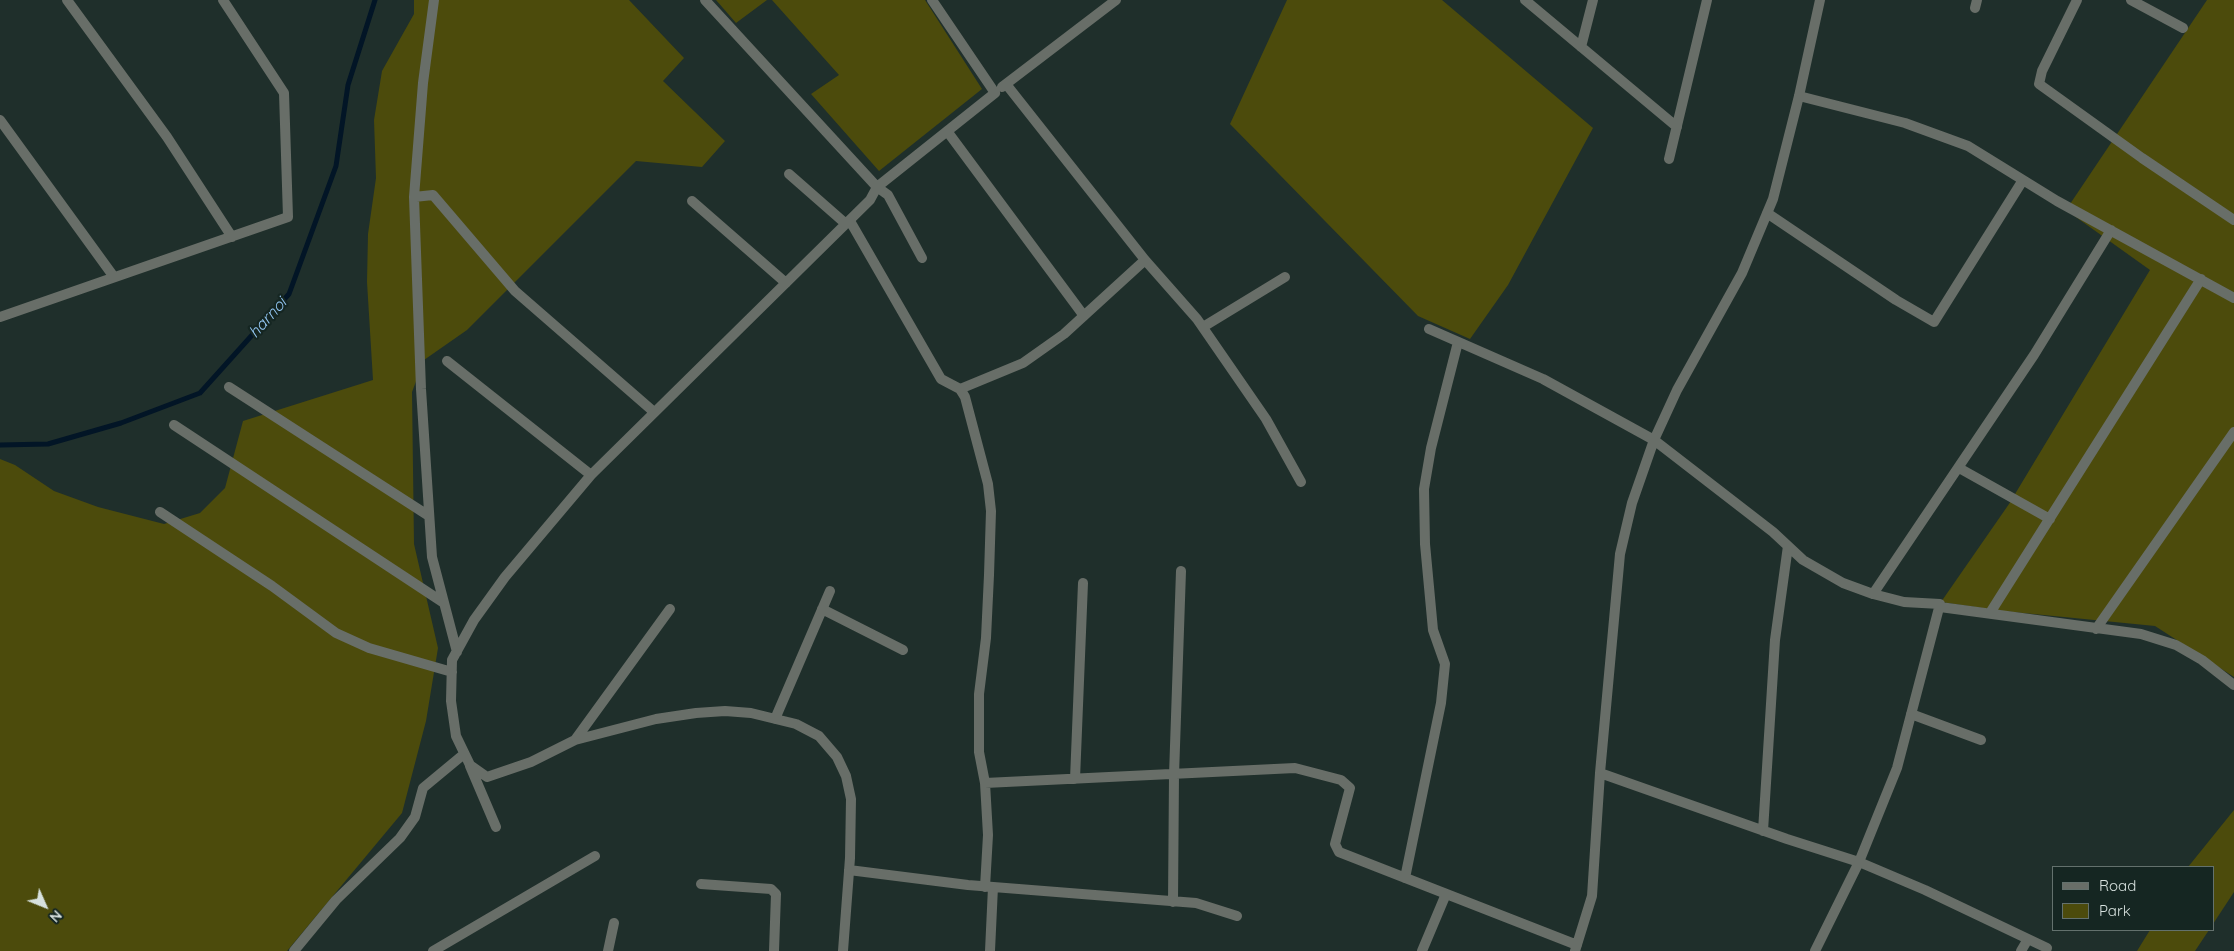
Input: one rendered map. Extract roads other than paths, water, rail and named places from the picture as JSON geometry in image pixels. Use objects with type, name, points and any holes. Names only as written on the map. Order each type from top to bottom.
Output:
[{"type":"street","points":[[68,0],[167,137],[232,236]]},
{"type":"street","points":[[0,317],[288,217],[284,93],[223,0]]},
{"type":"street","points":[[434,0],[423,83],[414,197],[421,389],[432,557],[457,652]]},
{"type":"street","points":[[705,0],[877,187],[888,195],[922,258]]},
{"type":"street","points":[[932,0],[995,93]]},
{"type":"street","points":[[496,827],[456,736],[451,701],[452,660],[474,620],[505,576],[591,475],[870,200],[877,187],[1006,84],[1116,0]]},
{"type":"street","points":[[1525,0],[1676,127]]},
{"type":"street","points":[[1581,47],[1593,0]]},
{"type":"street","points":[[1669,159],[1707,0]]},
{"type":"street","points":[[985,783],[1295,768],[1342,780],[1350,788],[1335,844],[1339,852],[1576,948],[1592,896],[1600,773],[1620,554],[1632,503],[1654,440],[1677,390],[1742,273],[1767,213],[1799,96],[1820,0]]},
{"type":"street","points":[[2077,0],[2042,71],[2039,84],[2142,158],[2234,220]]},
{"type":"street","points":[[2131,0],[2183,28]]},
{"type":"street","points":[[1006,84],[1145,260],[1203,327],[1266,419],[1301,482]]},
{"type":"street","points":[[1799,96],[1905,123],[1968,146],[2023,180],[2234,298]]},
{"type":"street","points":[[0,120],[114,277]]},
{"type":"street","points":[[947,131],[1084,316]]},
{"type":"street","points":[[789,174],[848,222],[941,379],[960,389],[965,397],[988,484],[991,511],[986,638],[979,694],[979,752],[985,783],[988,835],[990,951]]},
{"type":"street","points":[[1767,213],[1896,300],[1934,322],[2023,180]]},
{"type":"street","points":[[414,197],[434,195],[515,291],[654,412]]},
{"type":"street","points":[[692,201],[786,283]]},
{"type":"street","points":[[1873,594],[2034,356],[2111,230]]},
{"type":"street","points":[[960,389],[1023,363],[1064,334],[1145,260]]},
{"type":"street","points":[[1203,327],[1285,277]]},
{"type":"street","points":[[1990,613],[2201,279]]},
{"type":"street","points":[[1429,329],[1543,379],[1654,440],[1773,532],[1803,560],[1843,583],[1873,594],[1904,602],[1940,604],[1940,607],[2141,634],[2176,645],[2202,660],[2234,685]]},
{"type":"street","points":[[1405,878],[1441,703],[1445,664],[1432,630],[1425,544],[1424,489],[1431,448],[1458,342]]},
{"type":"street","points":[[447,361],[591,475]]},
{"type":"street","points":[[229,387],[429,516]]},
{"type":"street","points":[[174,425],[444,603]]},
{"type":"street","points":[[2096,629],[2234,432]]},
{"type":"street","points":[[1960,468],[2050,519]]},
{"type":"street","points":[[160,512],[272,586],[336,633],[369,648],[452,672]]},
{"type":"street","points":[[1763,831],[1775,640],[1788,546]]},
{"type":"street","points":[[1173,902],[1174,775],[1181,571]]},
{"type":"street","points":[[1075,779],[1083,583]]},
{"type":"street","points":[[775,719],[830,591]]},
{"type":"street","points":[[1815,951],[1859,862],[1897,768],[1940,604]]},
{"type":"street","points":[[575,740],[670,609]]},
{"type":"street","points":[[822,609],[902,650]]},
{"type":"street","points":[[470,765],[487,777],[531,762],[575,740],[656,719],[734,712],[751,713],[796,724],[819,736],[837,757],[846,776],[852,799],[844,951]]},
{"type":"street","points":[[1911,714],[1981,740]]},
{"type":"street","points":[[294,951],[336,900],[400,838],[415,817],[423,788],[464,754]]},
{"type":"street","points":[[1600,773],[1763,831],[1859,862],[1925,890],[2047,948]]},
{"type":"street","points":[[433,951],[595,856]]},
{"type":"street","points":[[849,870],[989,887],[1173,902],[1196,902],[1237,916]]},
{"type":"street","points":[[701,884],[771,889],[776,894],[774,951]]},
{"type":"street","points":[[1422,951],[1446,894]]},
{"type":"street","points":[[608,951],[614,923]]},
{"type":"street","points":[[2020,951],[2028,940]]},
{"type":"waterway","name":"harnoi","points":[[0,445],[48,444],[121,423],[200,393],[289,294],[336,166],[348,85],[375,0]]}]
